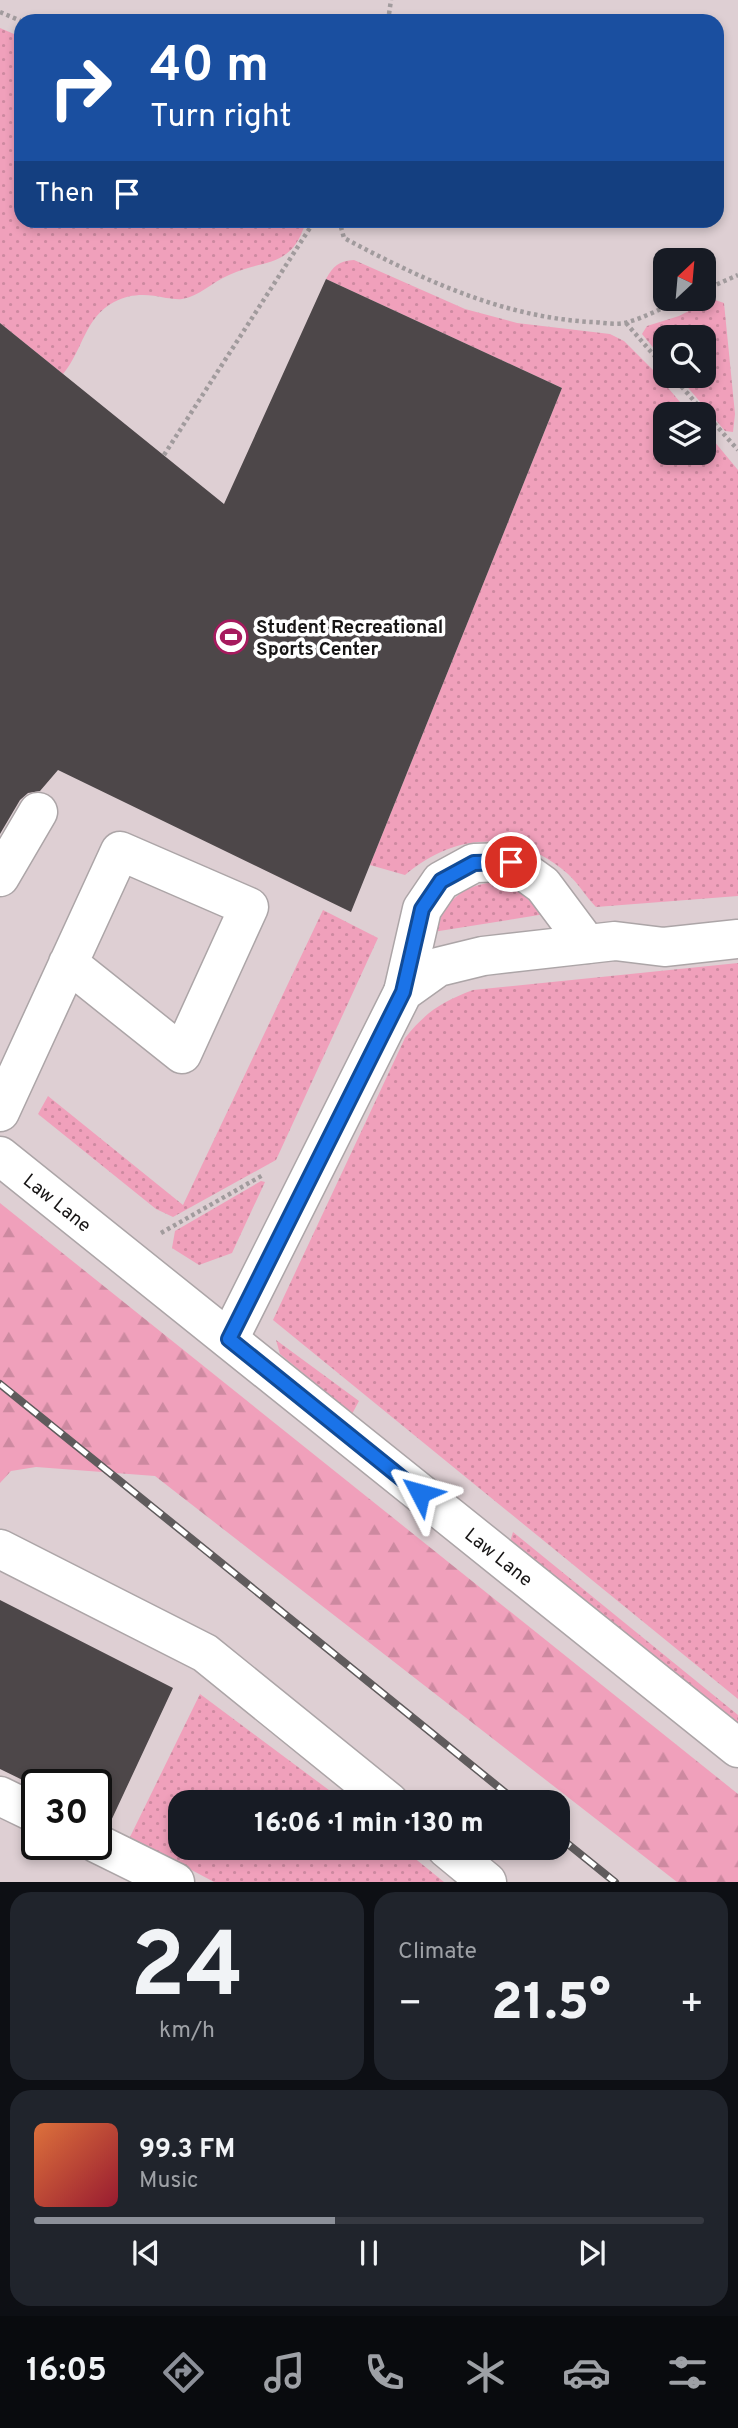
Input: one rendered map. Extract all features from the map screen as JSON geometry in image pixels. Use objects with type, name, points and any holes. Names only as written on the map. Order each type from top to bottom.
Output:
[{"type":"street","points":[[0,877],[38,812]]},
{"type":"street","points":[[0,1112],[68,963],[120,851],[249,907],[182,1054],[68,963]]},
{"type":"street","points":[[229,1339],[403,992],[422,909],[441,881],[474,863],[511,862],[543,885],[601,942]]},
{"type":"street","points":[[601,942],[664,921],[738,913]]},
{"type":"street","points":[[403,992],[438,967],[483,956],[601,942],[664,947],[738,939]]},
{"type":"street","name":"Law Lane","points":[[0,1156],[738,1748]]},
{"type":"street","points":[[0,1549],[205,1653],[374,1790]]},
{"type":"street","points":[[0,1796],[21,1806]]},
{"type":"street","points":[[112,1851],[175,1882]]},
{"type":"street","points":[[461,1860],[488,1882]]},
{"type":"path","points":[[164,455],[310,228]]},
{"type":"path","points":[[341,228],[344,238],[400,268],[458,292],[517,310],[563,320],[626,323],[653,311]]},
{"type":"path","points":[[716,285],[738,275],[738,284]]},
{"type":"path","points":[[626,323],[653,354]]},
{"type":"path","points":[[683,388],[738,450]]},
{"type":"path","points":[[154,1236],[275,1169]]},
{"type":"shaded area","points":[[0,0],[738,0],[738,1882],[0,1882]]},
{"type":"green space","points":[[0,28],[14,34],[14,228],[303,228],[293,247],[285,255],[229,275],[188,297],[178,299],[140,295],[127,297],[104,308],[90,325],[63,374],[0,323]]},
{"type":"green space","points":[[354,260],[465,309],[517,323],[610,334],[624,341],[653,370],[653,388],[668,388],[680,402],[653,402],[653,465],[716,465],[716,443],[738,470],[738,896],[596,907],[568,874],[548,859],[507,843],[466,844],[445,850],[405,875],[370,865],[562,388],[326,279],[337,265]]},
{"type":"green space","points":[[716,300],[724,303],[735,414],[733,432],[725,431],[716,420],[716,402],[700,402],[688,388],[716,388],[716,325],[653,325],[653,347],[642,334],[647,326],[687,312],[716,312]]},
{"type":"green space","points":[[494,882],[523,892],[545,914],[433,932],[456,897],[471,888]]},
{"type":"green space","points":[[323,910],[378,938],[276,1160],[173,1217],[156,1209],[38,1114],[48,1096],[183,1205]]},
{"type":"green space","points":[[738,963],[738,1699],[273,1320],[405,1038],[427,1015],[452,999],[473,990]]},
{"type":"green space","points":[[261,1181],[265,1182],[232,1253],[199,1265],[172,1248],[175,1231]]},
{"type":"green space","points":[[0,1203],[738,1794],[738,1882],[677,1882],[570,1799],[570,1790],[559,1790],[155,1476],[36,1467],[11,1471],[0,1483]]},
{"type":"green space","points":[[276,1340],[359,1401],[352,1414],[280,1354]]},
{"type":"green space","points":[[513,1532],[738,1715],[738,1725],[510,1542]]},
{"type":"green space","points":[[200,1694],[329,1790],[168,1790],[168,1857],[130,1837]]},
{"type":"green space","points":[[173,1860],[417,1860],[444,1882],[214,1882]]},
{"type":"building","name":"Student Recreational Sports Center","points":[[326,279],[562,388],[351,912],[58,770],[40,791],[28,793],[20,800],[0,834],[0,323],[224,504]]},
{"type":"building","points":[[0,1600],[173,1688],[112,1819],[112,1769],[21,1769],[21,1779],[0,1769]]},
{"type":"railway","points":[[0,1384],[502,1790]]},
{"type":"railway","points":[[570,1846],[615,1882]]},
{"type":"place","name":"Student Recreational Sports Center","points":[[231,637]]},
{"type":"route","points":[[420,1493],[229,1339],[403,992],[422,909],[441,881],[474,863],[511,862]]}]
